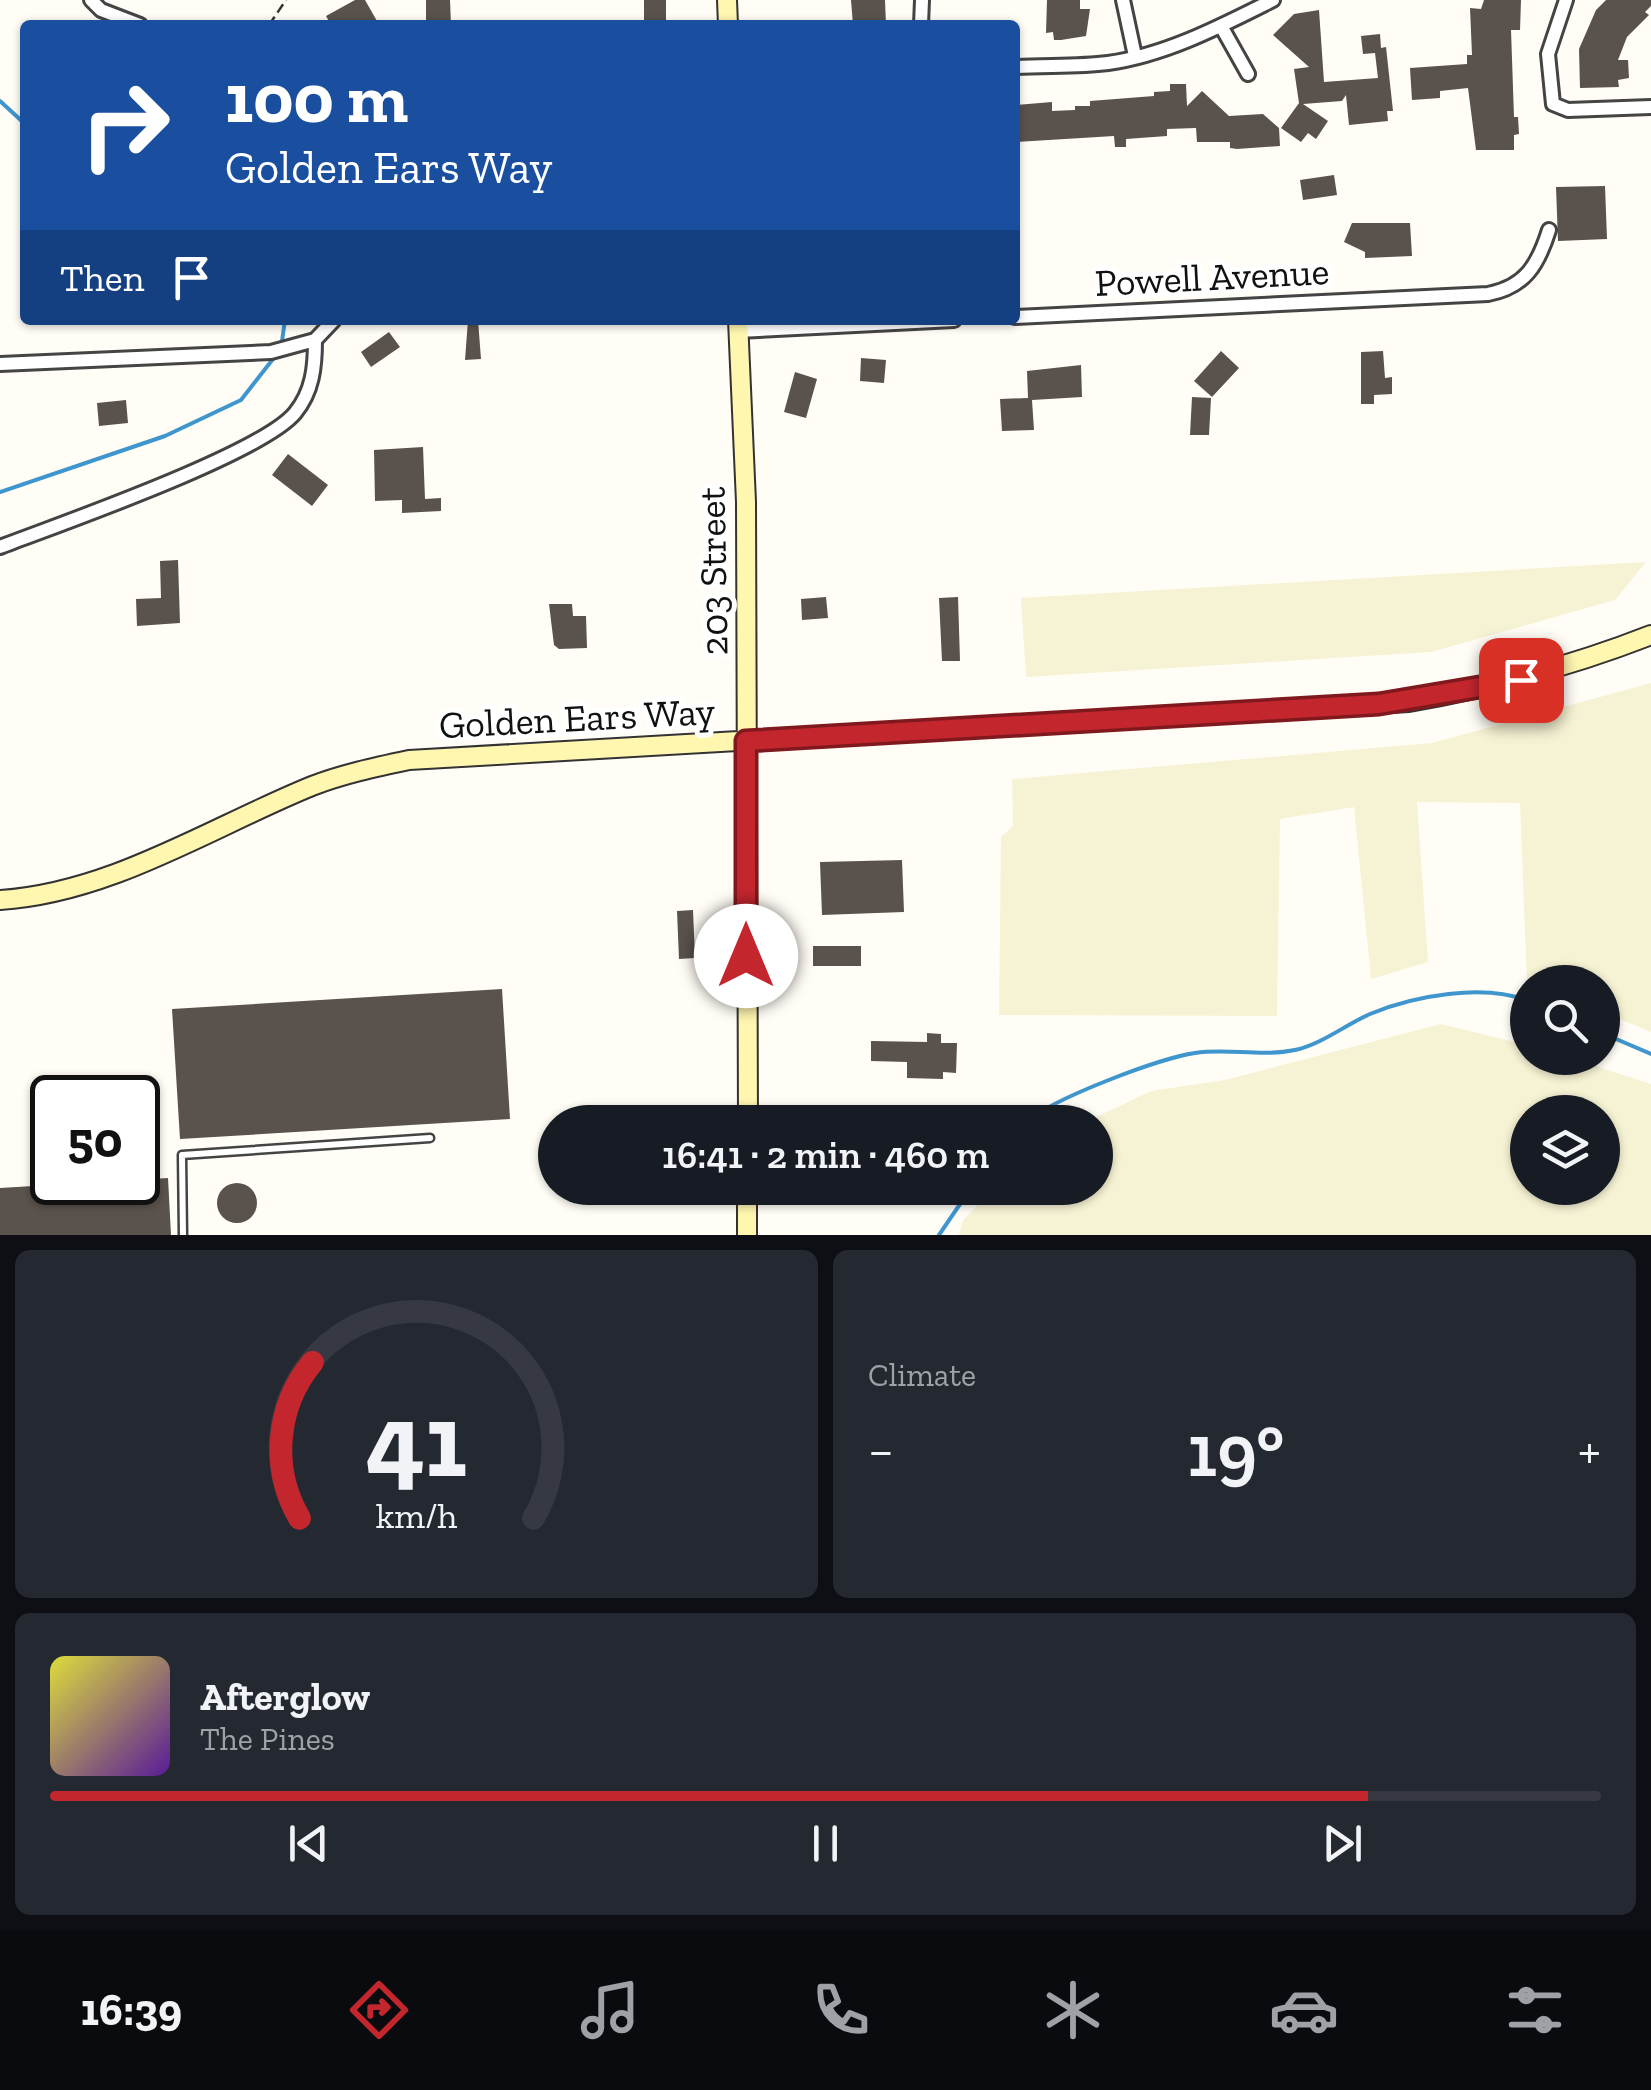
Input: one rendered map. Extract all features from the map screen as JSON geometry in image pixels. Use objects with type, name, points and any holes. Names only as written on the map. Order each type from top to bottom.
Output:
[{"type":"main road","name":"203 Street","points":[[738,325],[746,502],[748,1105]]},
{"type":"main road","name":"Golden Ears Way","points":[[0,900],[72,887],[122,870],[314,785],[409,760],[1409,702],[1545,673],[1651,635]]},
{"type":"main road","points":[[747,1205],[747,1235]]},
{"type":"street","points":[[91,0],[118,20]]},
{"type":"street","points":[[1123,0],[1135,56]]},
{"type":"street","points":[[1020,66],[1108,63],[1221,26],[1274,0]]},
{"type":"street","points":[[1566,0],[1548,54],[1549,95],[1556,107],[1651,107]]},
{"type":"street","points":[[1221,26],[1248,74]]},
{"type":"street","name":"Powell Avenue","points":[[1020,317],[1488,294],[1522,284],[1542,254],[1548,230]]},
{"type":"street","points":[[0,364],[271,352],[315,340],[329,325]]},
{"type":"street","points":[[0,546],[216,460],[274,431],[296,412],[313,380],[315,340]]},
{"type":"lane","points":[[183,1235],[182,1155],[430,1138]]},
{"type":"shaded area","points":[[1646,562],[1615,600],[1431,652],[1026,677],[1021,598]]},
{"type":"shaded area","points":[[1651,683],[1651,1032],[1620,1019],[1620,965],[1526,965],[1520,803],[1417,802],[1428,962],[1371,979],[1354,807],[1280,819],[1277,1016],[999,1015],[1001,837],[1013,826],[1012,779],[1432,743]]},
{"type":"shaded area","points":[[1441,1024],[1510,1041],[1510,1075],[1620,1074],[1651,1084],[1651,1235],[959,1235],[963,1220],[978,1205],[1113,1205],[1113,1109],[1151,1091],[1225,1080]]},
{"type":"building","points":[[355,0],[365,0],[376,20],[328,20],[326,16]]},
{"type":"building","points":[[426,0],[450,0],[451,20],[426,20]]},
{"type":"building","points":[[644,0],[666,0],[666,20],[644,20]]},
{"type":"building","points":[[851,0],[885,0],[886,20],[853,20]]},
{"type":"building","points":[[1047,0],[1080,0],[1080,9],[1090,9],[1086,36],[1054,40],[1053,32],[1046,33]]},
{"type":"building","points":[[1484,0],[1521,0],[1520,30],[1511,30],[1514,117],[1518,117],[1519,134],[1514,135],[1514,150],[1476,150],[1468,88],[1440,91],[1440,98],[1412,100],[1410,68],[1467,64],[1467,55],[1472,55],[1470,8],[1481,9]]},
{"type":"building","points":[[1606,0],[1651,0],[1645,12],[1649,15],[1627,37],[1618,60],[1628,60],[1629,78],[1618,80],[1619,87],[1580,88],[1579,49],[1596,10]]},
{"type":"building","points":[[1319,10],[1324,82],[1378,78],[1375,53],[1363,54],[1361,36],[1380,34],[1381,48],[1386,47],[1393,111],[1387,111],[1388,121],[1349,125],[1346,95],[1342,101],[1303,104],[1328,121],[1316,139],[1308,133],[1301,142],[1281,128],[1299,103],[1294,69],[1309,67],[1273,35],[1294,14]]},
{"type":"building","points":[[1170,84],[1186,84],[1187,106],[1202,91],[1229,116],[1263,114],[1279,128],[1280,146],[1237,149],[1230,148],[1230,142],[1197,142],[1196,128],[1167,129],[1167,136],[1126,139],[1126,147],[1115,147],[1114,136],[1020,142],[1020,105],[1052,102],[1052,111],[1075,110],[1075,106],[1090,106],[1090,101],[1170,91]]},
{"type":"building","points":[[1334,175],[1337,195],[1303,200],[1300,180]]},
{"type":"building","points":[[1605,186],[1607,239],[1558,241],[1556,187]]},
{"type":"building","points":[[1352,223],[1410,223],[1412,256],[1365,258],[1365,252],[1344,242]]},
{"type":"building","points":[[468,325],[478,325],[481,359],[465,360]]},
{"type":"building","points":[[389,332],[400,347],[371,367],[361,352]]},
{"type":"building","points":[[1221,351],[1239,368],[1212,397],[1194,381]]},
{"type":"building","points":[[1383,351],[1385,378],[1392,377],[1392,394],[1374,395],[1374,404],[1361,404],[1361,352]]},
{"type":"building","points":[[861,358],[886,360],[884,383],[860,381]]},
{"type":"building","points":[[1081,365],[1082,397],[1032,400],[1034,430],[1002,431],[1000,399],[1028,398],[1027,371]]},
{"type":"building","points":[[795,372],[817,379],[806,418],[784,412]]},
{"type":"building","points":[[1192,397],[1211,398],[1209,435],[1190,435]]},
{"type":"building","points":[[126,400],[128,423],[99,426],[97,403]]},
{"type":"building","points":[[423,447],[425,499],[441,498],[441,511],[402,513],[402,500],[375,501],[374,450]]},
{"type":"building","points":[[288,454],[328,485],[312,506],[272,475]]},
{"type":"building","points":[[178,560],[180,623],[137,626],[136,599],[161,598],[160,561]]},
{"type":"building","points":[[826,597],[828,618],[802,620],[801,599]]},
{"type":"building","points":[[958,597],[960,661],[942,661],[939,598]]},
{"type":"building","points":[[549,604],[572,604],[573,616],[586,616],[587,648],[559,649],[554,645]]},
{"type":"building","points":[[902,860],[904,912],[822,915],[820,862]]},
{"type":"building","points":[[693,910],[695,958],[679,959],[677,911]]},
{"type":"building","points":[[813,946],[861,946],[861,966],[813,966]]},
{"type":"building","points":[[502,989],[510,1119],[180,1139],[172,1009]]},
{"type":"building","points":[[927,1033],[941,1034],[941,1043],[957,1043],[956,1073],[943,1072],[943,1079],[907,1078],[907,1062],[871,1061],[871,1041],[927,1042]]},
{"type":"building","points":[[160,1178],[168,1178],[171,1235],[0,1235],[0,1188],[30,1186],[30,1205],[160,1205]]},
{"type":"building","points":[[237,1183],[251,1189],[257,1203],[251,1217],[237,1223],[223,1217],[217,1203],[223,1189]]},
{"type":"waterway","points":[[0,101],[20,119]]},
{"type":"waterway","points":[[282,341],[284,325]]},
{"type":"waterway","points":[[0,492],[165,436],[241,400],[273,359]]},
{"type":"waterway","points":[[1053,1105],[1179,1056],[1295,1050],[1370,1014],[1407,1002],[1470,992],[1510,996]]},
{"type":"waterway","points":[[1620,1041],[1651,1054]]},
{"type":"waterway","points":[[939,1235],[959,1205]]},
{"type":"route","points":[[746,956],[746,741],[1409,702],[1521,680]]}]
